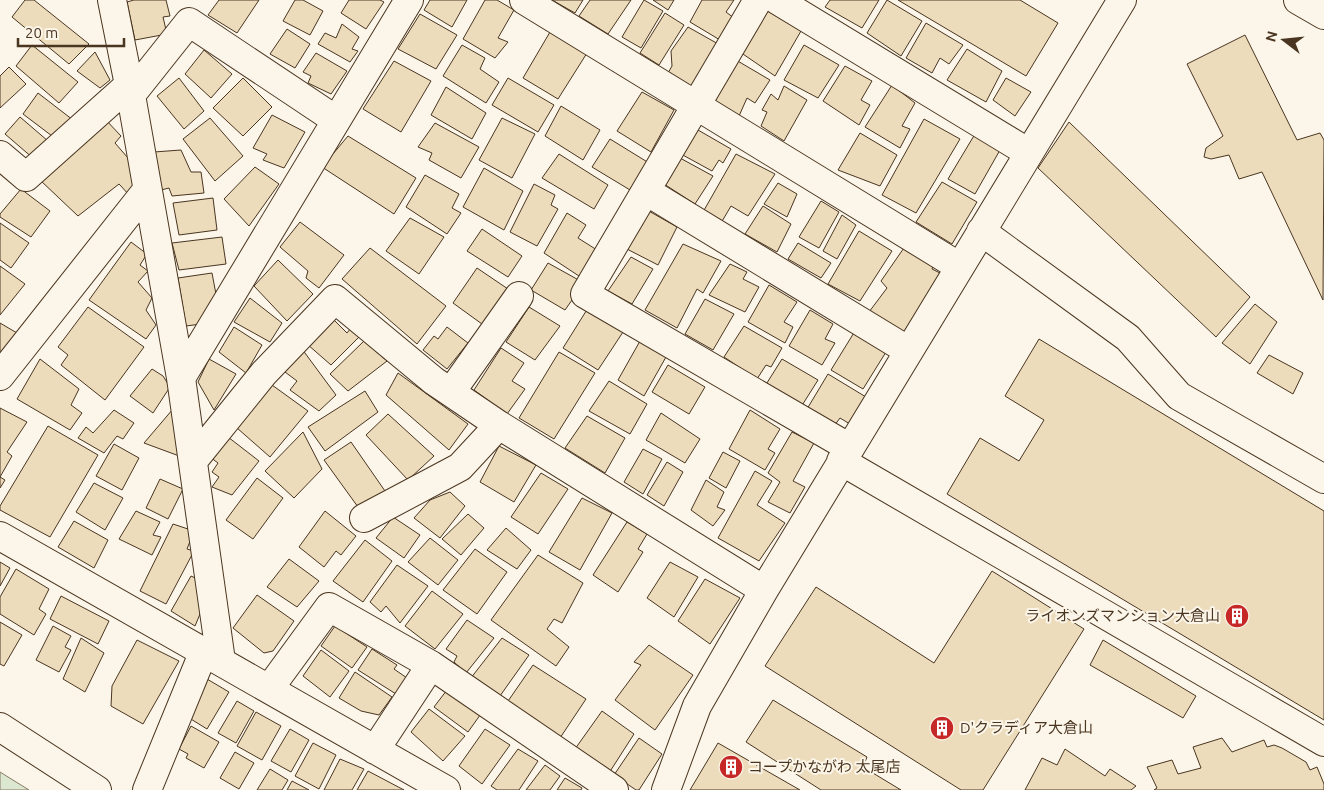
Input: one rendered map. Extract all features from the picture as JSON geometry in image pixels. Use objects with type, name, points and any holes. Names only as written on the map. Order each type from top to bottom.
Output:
[{"type":"street","points":[[112,0],[130,90],[181,378],[193,462],[212,656],[147,790]]},
{"type":"street","points":[[181,378],[409,0]]},
{"type":"street","points":[[524,0],[960,266]]},
{"type":"street","points":[[758,0],[586,294],[846,455],[1324,742]]},
{"type":"street","points":[[777,0],[1029,153]]},
{"type":"street","points":[[666,790],[698,706],[764,590],[1122,0]]},
{"type":"street","points":[[1298,0],[1324,15]]},
{"type":"street","points":[[0,155],[26,177],[130,90],[189,22],[336,120]]},
{"type":"street","points":[[0,376],[148,190]]},
{"type":"street","points":[[646,191],[909,351]]},
{"type":"street","points":[[981,231],[1128,338],[1179,396],[1324,479]]},
{"type":"street","points":[[451,392],[519,296]]},
{"type":"street","points":[[193,462],[264,373],[335,299],[434,381],[499,425],[764,590]]},
{"type":"street","points":[[364,518],[460,467],[499,425]]},
{"type":"street","points":[[8,541],[446,790]]},
{"type":"street","points":[[269,689],[329,607],[431,665],[614,790]]},
{"type":"street","points":[[375,750],[431,665]]},
{"type":"street","points":[[0,727],[97,790]]},
{"type":"green space","points":[[0,772],[29,790],[0,790]]},
{"type":"building","points":[[25,0],[34,0],[89,44],[69,64],[12,17]]},
{"type":"building","points":[[134,0],[166,0],[170,16],[163,17],[167,34],[135,40],[127,2]]},
{"type":"building","points":[[219,0],[259,0],[237,33],[208,15]]},
{"type":"building","points":[[295,0],[303,0],[323,11],[310,35],[283,21]]},
{"type":"building","points":[[349,0],[380,0],[384,2],[366,29],[341,13]]},
{"type":"building","points":[[430,0],[467,0],[452,27],[424,10]]},
{"type":"building","points":[[485,0],[497,0],[514,10],[498,38],[508,42],[495,58],[463,39]]},
{"type":"building","points":[[552,0],[583,0],[575,13]]},
{"type":"building","points":[[590,0],[631,0],[608,34],[579,16]]},
{"type":"building","points":[[644,0],[663,11],[641,48],[622,37]]},
{"type":"building","points":[[653,0],[674,0],[668,10]]},
{"type":"building","points":[[702,0],[734,0],[726,12],[734,18],[720,40],[690,22]]},
{"type":"building","points":[[830,0],[879,0],[862,28],[825,7]]},
{"type":"building","points":[[887,0],[922,21],[901,56],[867,33]]},
{"type":"building","points":[[898,0],[1020,0],[1058,23],[1026,76]]},
{"type":"building","points":[[764,9],[801,31],[775,76],[740,52]]},
{"type":"building","points":[[665,13],[684,25],[659,65],[640,53]]},
{"type":"building","points":[[420,14],[457,35],[436,69],[398,49]]},
{"type":"building","points":[[926,23],[963,45],[949,64],[940,58],[932,73],[906,58]]},
{"type":"building","points":[[342,24],[359,37],[352,49],[358,51],[350,62],[318,44],[325,33],[336,38]]},
{"type":"building","points":[[688,27],[720,45],[693,87],[668,73],[672,66],[671,51]]},
{"type":"building","points":[[287,29],[310,44],[295,68],[270,54]]},
{"type":"building","points":[[550,32],[587,53],[558,99],[523,78]]},
{"type":"building","points":[[1245,35],[1297,140],[1320,133],[1324,140],[1323,300],[1262,172],[1239,179],[1229,155],[1211,159],[1204,157],[1206,148],[1223,136],[1187,64]]},
{"type":"building","points":[[32,45],[78,82],[59,103],[16,66]]},
{"type":"building","points":[[462,45],[485,58],[480,69],[499,82],[486,103],[443,76]]},
{"type":"building","points":[[804,45],[839,65],[818,98],[784,80]]},
{"type":"building","points":[[967,49],[1002,71],[986,102],[947,80]]},
{"type":"building","points":[[204,50],[232,74],[211,98],[185,74]]},
{"type":"building","points":[[95,52],[110,80],[100,88],[77,71]]},
{"type":"building","points":[[316,53],[347,71],[331,94],[308,83],[311,76],[303,72]]},
{"type":"building","points":[[736,60],[770,80],[755,103],[747,98],[739,116],[710,98]]},
{"type":"building","points":[[394,61],[431,81],[401,132],[363,109]]},
{"type":"building","points":[[845,66],[872,81],[861,100],[870,105],[859,125],[823,101]]},
{"type":"building","points":[[9,67],[26,84],[0,108],[0,76]]},
{"type":"building","points":[[179,78],[204,111],[184,129],[157,96]]},
{"type":"building","points":[[243,78],[272,107],[243,136],[213,108]]},
{"type":"building","points":[[508,78],[554,105],[538,132],[492,105]]},
{"type":"building","points":[[1006,78],[1031,92],[1015,116],[993,100]]},
{"type":"building","points":[[892,85],[915,103],[902,126],[910,129],[900,148],[865,127]]},
{"type":"building","points":[[784,86],[807,100],[784,141],[761,126],[767,112],[762,110],[771,94],[778,100]]},
{"type":"building","points":[[446,87],[486,113],[472,139],[431,115]]},
{"type":"building","points":[[642,92],[674,110],[651,152],[617,131]]},
{"type":"building","points":[[38,93],[73,120],[56,139],[23,114]]},
{"type":"building","points":[[561,106],[600,130],[583,160],[545,136]]},
{"type":"building","points":[[272,115],[305,132],[284,168],[263,160],[267,154],[253,148]]},
{"type":"building","points":[[20,117],[48,141],[34,159],[5,134]]},
{"type":"building","points":[[210,118],[243,156],[215,181],[183,139]]},
{"type":"building","points":[[502,118],[535,134],[512,178],[479,160]]},
{"type":"building","points":[[105,119],[121,136],[115,143],[128,158],[136,192],[131,197],[119,184],[78,216],[40,180]]},
{"type":"building","points":[[924,119],[960,139],[916,213],[882,195]]},
{"type":"building","points":[[1069,122],[1250,297],[1216,337],[1038,168]]},
{"type":"building","points":[[435,123],[479,147],[461,178],[429,160],[432,153],[418,147]]},
{"type":"building","points":[[698,130],[731,149],[723,163],[719,160],[712,171],[681,154]]},
{"type":"building","points":[[860,133],[897,155],[880,186],[838,170]]},
{"type":"building","points":[[975,134],[1000,150],[975,194],[948,179]]},
{"type":"building","points":[[348,136],[416,178],[394,214],[322,167]]},
{"type":"building","points":[[610,139],[649,163],[635,193],[592,167]]},
{"type":"building","points":[[181,150],[191,172],[201,172],[204,193],[172,196],[169,188],[161,190],[154,152]]},
{"type":"building","points":[[559,154],[608,185],[594,209],[542,178]]},
{"type":"building","points":[[736,154],[775,174],[748,216],[731,206],[721,223],[703,212]]},
{"type":"building","points":[[680,158],[713,176],[695,204],[664,184]]},
{"type":"building","points":[[255,167],[279,184],[249,226],[224,199]]},
{"type":"building","points":[[484,168],[523,191],[504,230],[463,207]]},
{"type":"building","points":[[425,175],[459,194],[452,208],[461,213],[447,234],[406,207]]},
{"type":"building","points":[[942,182],[977,202],[952,244],[916,222]]},
{"type":"building","points":[[778,183],[797,194],[787,217],[764,204]]},
{"type":"building","points":[[534,184],[555,195],[551,205],[558,209],[537,246],[510,232]]},
{"type":"building","points":[[21,189],[50,211],[31,237],[0,217],[0,214]]},
{"type":"building","points":[[213,198],[217,230],[179,235],[173,203]]},
{"type":"building","points":[[821,201],[839,212],[819,248],[799,237]]},
{"type":"building","points":[[763,206],[791,224],[777,252],[745,234]]},
{"type":"building","points":[[647,210],[677,227],[658,265],[625,248]]},
{"type":"building","points":[[567,213],[586,225],[578,238],[597,250],[582,278],[544,253]]},
{"type":"building","points":[[842,215],[856,225],[837,259],[823,251]]},
{"type":"building","points":[[410,218],[444,237],[419,274],[386,251]]},
{"type":"building","points":[[300,222],[344,255],[319,288],[306,278],[308,271],[280,247]]},
{"type":"building","points":[[0,223],[29,243],[11,268],[0,260]]},
{"type":"building","points":[[482,229],[522,256],[508,277],[467,251]]},
{"type":"building","points":[[859,231],[892,251],[860,301],[828,284]]},
{"type":"building","points":[[222,237],[226,264],[179,270],[172,243]]},
{"type":"building","points":[[131,242],[147,254],[140,265],[148,271],[138,282],[152,298],[146,310],[156,325],[146,339],[89,300]]},
{"type":"building","points":[[798,243],[831,263],[821,278],[788,259]]},
{"type":"building","points":[[683,244],[721,261],[703,293],[697,289],[677,328],[645,310]]},
{"type":"building","points":[[906,245],[935,261],[932,269],[940,273],[904,332],[869,312],[887,288],[881,281]]},
{"type":"building","points":[[370,248],[446,306],[417,344],[342,279]]},
{"type":"building","points":[[631,257],[653,269],[632,304],[608,291]]},
{"type":"building","points":[[278,260],[313,294],[287,321],[254,286]]},
{"type":"building","points":[[548,263],[584,283],[565,310],[531,290]]},
{"type":"building","points":[[730,264],[747,272],[743,279],[759,287],[745,312],[709,295]]},
{"type":"building","points":[[0,266],[25,284],[0,315]]},
{"type":"building","points":[[477,268],[508,289],[482,324],[453,303]]},
{"type":"building","points":[[212,273],[218,305],[201,324],[186,326],[178,278]]},
{"type":"building","points":[[769,285],[797,302],[784,322],[793,327],[785,343],[748,322]]},
{"type":"building","points":[[250,298],[282,323],[270,342],[234,322]]},
{"type":"building","points":[[705,299],[734,314],[713,350],[685,334]]},
{"type":"building","points":[[1255,304],[1277,322],[1250,364],[1222,343]]},
{"type":"building","points":[[88,307],[144,347],[105,400],[61,365],[68,355],[58,347]]},
{"type":"building","points":[[529,307],[560,326],[535,360],[506,342]]},
{"type":"building","points":[[588,308],[625,329],[598,370],[563,348]]},
{"type":"building","points":[[810,310],[833,324],[825,339],[835,343],[822,365],[789,346]]},
{"type":"building","points":[[332,318],[347,333],[351,328],[360,336],[331,365],[307,344]]},
{"type":"building","points":[[0,323],[17,333],[0,354]]},
{"type":"building","points":[[744,326],[782,348],[771,367],[766,365],[757,379],[724,357]]},
{"type":"building","points":[[234,327],[262,345],[246,373],[219,352]]},
{"type":"building","points":[[447,327],[468,343],[447,369],[423,350],[434,336],[438,339]]},
{"type":"building","points":[[855,331],[886,352],[863,389],[831,370]]},
{"type":"building","name":"ライオンズマンション大倉山","points":[[1039,339],[1324,511],[1324,720],[947,494],[980,438],[1019,461],[1044,420],[1005,396]]},
{"type":"building","points":[[364,341],[387,361],[348,391],[330,374]]},
{"type":"building","points":[[640,341],[666,357],[644,396],[618,380]]},
{"type":"building","points":[[501,348],[524,363],[512,381],[525,389],[507,414],[474,390]]},
{"type":"building","points":[[302,349],[336,395],[319,411],[290,390],[297,381],[281,369]]},
{"type":"building","points":[[559,352],[595,373],[554,439],[519,418]]},
{"type":"building","points":[[1269,355],[1303,373],[1293,394],[1257,373]]},
{"type":"building","points":[[40,359],[79,389],[71,405],[82,413],[70,430],[17,399]]},
{"type":"building","points":[[209,359],[236,374],[214,410],[198,382]]},
{"type":"building","points":[[782,359],[818,380],[801,407],[765,386]]},
{"type":"building","points":[[668,365],[705,387],[689,414],[652,392]]},
{"type":"building","points":[[152,369],[163,376],[170,387],[153,413],[130,396]]},
{"type":"building","points":[[398,373],[468,424],[449,450],[386,395]]},
{"type":"building","points":[[828,374],[866,397],[850,424],[840,418],[834,426],[807,409]]},
{"type":"building","points":[[609,381],[647,404],[630,434],[589,411]]},
{"type":"building","points":[[272,385],[308,411],[270,457],[237,428]]},
{"type":"building","points":[[365,391],[378,412],[325,451],[308,427]]},
{"type":"building","points":[[0,408],[27,422],[7,452],[12,456],[0,477]]},
{"type":"building","points":[[173,409],[182,457],[144,443]]},
{"type":"building","points":[[114,410],[134,423],[123,439],[117,436],[104,453],[78,438],[86,427],[93,433]]},
{"type":"building","points":[[750,410],[780,429],[768,449],[775,453],[765,470],[729,449]]},
{"type":"building","points":[[661,413],[700,439],[685,463],[646,440]]},
{"type":"building","points":[[388,414],[434,456],[408,480],[366,435]]},
{"type":"building","points":[[587,416],[625,438],[605,473],[565,448]]},
{"type":"building","points":[[48,426],[98,455],[50,537],[0,510],[0,506]]},
{"type":"building","points":[[303,432],[322,469],[294,498],[265,471]]},
{"type":"building","points":[[792,432],[814,443],[793,481],[805,487],[790,513],[768,502],[780,482],[768,473]]},
{"type":"building","points":[[228,437],[259,461],[232,495],[212,487],[219,477],[212,472],[218,463],[210,457]]},
{"type":"building","points":[[351,442],[385,491],[358,507],[324,460]]},
{"type":"building","points":[[114,444],[139,458],[122,490],[96,476]]},
{"type":"building","points":[[499,446],[536,465],[514,502],[480,482]]},
{"type":"building","points":[[643,449],[662,459],[643,494],[624,482]]},
{"type":"building","points":[[723,452],[740,461],[726,488],[709,478]]},
{"type":"building","points":[[667,462],[683,472],[664,506],[647,495]]},
{"type":"building","points":[[755,471],[772,481],[757,505],[785,523],[759,561],[718,538]]},
{"type":"building","points":[[541,473],[568,489],[538,534],[511,517]]},
{"type":"building","points":[[0,477],[5,480],[0,488]]},
{"type":"building","points":[[257,478],[283,498],[253,539],[226,520]]},
{"type":"building","points":[[160,479],[183,489],[168,519],[146,508]]},
{"type":"building","points":[[706,480],[724,492],[717,507],[725,510],[713,526],[691,510]]},
{"type":"building","points":[[94,483],[123,498],[105,530],[76,512]]},
{"type":"building","points":[[450,492],[465,506],[440,538],[414,518],[430,500]]},
{"type":"building","points":[[582,498],[612,513],[580,570],[549,552]]},
{"type":"building","points":[[136,511],[160,522],[153,535],[161,537],[152,555],[119,539]]},
{"type":"building","points":[[325,511],[356,536],[341,555],[336,551],[324,567],[299,547]]},
{"type":"building","points":[[468,514],[484,528],[461,555],[442,539]]},
{"type":"building","points":[[393,517],[420,535],[404,558],[376,538]]},
{"type":"building","points":[[74,521],[108,540],[94,568],[58,547]]},
{"type":"building","points":[[627,522],[647,534],[638,549],[643,552],[618,592],[593,575]]},
{"type":"building","points":[[173,524],[194,531],[187,549],[194,551],[166,604],[140,591]]},
{"type":"building","points":[[506,528],[531,550],[517,569],[487,550]]},
{"type":"building","points":[[430,538],[458,560],[438,585],[408,562]]},
{"type":"building","points":[[365,540],[392,561],[363,602],[333,581]]},
{"type":"building","points":[[475,549],[507,572],[477,614],[443,590]]},
{"type":"building","points":[[538,555],[583,583],[562,623],[554,619],[547,629],[569,647],[556,666],[491,620]]},
{"type":"building","points":[[289,559],[319,581],[297,607],[267,587]]},
{"type":"building","points":[[0,562],[10,568],[0,586]]},
{"type":"building","points":[[670,562],[698,577],[674,617],[647,598]]},
{"type":"building","points":[[397,565],[428,586],[400,623],[386,606],[381,612],[370,602]]},
{"type":"building","points":[[16,569],[49,589],[39,609],[46,614],[34,635],[0,614],[0,597]]},
{"type":"building","name":"D'クラディア大倉山","points":[[992,571],[1084,629],[983,790],[961,790],[765,666],[816,587],[934,663]]},
{"type":"building","points":[[191,576],[204,582],[205,602],[195,626],[171,611]]},
{"type":"building","points":[[705,579],[740,598],[710,644],[678,621]]},
{"type":"building","points":[[432,591],[463,614],[435,649],[405,626]]},
{"type":"building","points":[[257,595],[294,621],[273,651],[264,653],[233,628]]},
{"type":"building","points":[[61,596],[109,621],[98,644],[50,619]]},
{"type":"building","points":[[467,620],[494,638],[466,673],[454,662],[457,656],[446,649]]},
{"type":"building","points":[[0,622],[22,635],[4,666],[0,664]]},
{"type":"building","points":[[53,626],[71,636],[65,647],[71,650],[59,672],[36,660]]},
{"type":"building","points":[[335,626],[367,647],[352,668],[321,646]]},
{"type":"building","points":[[81,638],[104,653],[85,692],[63,679]]},
{"type":"building","points":[[502,638],[529,655],[495,703],[467,683]]},
{"type":"building","points":[[137,640],[179,661],[143,724],[111,706],[112,686]]},
{"type":"building","points":[[1103,640],[1196,696],[1183,718],[1090,665]]},
{"type":"building","points":[[649,645],[693,675],[655,730],[615,700],[641,665],[634,662]]},
{"type":"building","points":[[372,649],[397,665],[394,669],[407,678],[396,694],[358,670]]},
{"type":"building","points":[[321,650],[349,671],[330,697],[303,676]]},
{"type":"building","points":[[533,665],[586,699],[560,738],[506,704]]},
{"type":"building","points":[[355,672],[392,697],[379,715],[361,711],[339,698]]},
{"type":"building","points":[[207,679],[229,692],[207,729],[186,716]]},
{"type":"building","points":[[450,686],[483,711],[468,732],[434,707]]},
{"type":"building","points":[[773,700],[867,757],[863,767],[901,790],[821,790],[746,742]]},
{"type":"building","points":[[237,701],[254,711],[236,743],[218,733]]},
{"type":"building","points":[[429,709],[465,736],[443,761],[411,732]]},
{"type":"building","points":[[602,711],[634,734],[609,773],[575,749]]},
{"type":"building","points":[[256,712],[281,726],[262,760],[237,746]]},
{"type":"building","points":[[191,726],[219,742],[204,768],[186,758],[188,754],[179,749]]},
{"type":"building","points":[[290,729],[309,740],[291,772],[271,761]]},
{"type":"building","points":[[485,729],[510,745],[482,784],[459,766]]},
{"type":"building","points":[[639,738],[662,754],[639,790],[636,790],[614,775]]},
{"type":"building","points":[[1222,738],[1232,752],[1264,740],[1267,747],[1274,745],[1282,748],[1306,762],[1310,770],[1317,767],[1324,784],[1324,790],[1154,790],[1157,788],[1147,767],[1172,760],[1178,774],[1201,768],[1193,747]]},
{"type":"building","points":[[313,743],[336,755],[319,789],[295,776]]},
{"type":"building","name":"コープかながわ 太尾店","points":[[718,743],[800,790],[690,790]]},
{"type":"building","points":[[518,749],[538,761],[519,790],[497,790],[491,786]]},
{"type":"building","points":[[1065,749],[1105,776],[1110,769],[1136,786],[1131,790],[1025,790],[1042,758],[1057,765]]},
{"type":"building","points":[[235,752],[254,763],[239,789],[220,778]]},
{"type":"building","points":[[340,759],[364,769],[352,790],[324,790]]},
{"type":"building","points":[[545,765],[560,776],[550,790],[526,790]]},
{"type":"building","points":[[270,769],[288,780],[282,790],[257,790]]},
{"type":"building","points":[[368,771],[404,790],[357,790]]},
{"type":"building","points":[[565,778],[582,788],[581,790],[557,790]]},
{"type":"building","points":[[292,781],[309,790],[287,790]]},
{"type":"place","name":"ライオンズマンション大倉山","points":[[1237,616]]},
{"type":"place","name":"D'クラディア大倉山","points":[[942,728]]},
{"type":"place","name":"コープかながわ 太尾店","points":[[731,767]]}]
